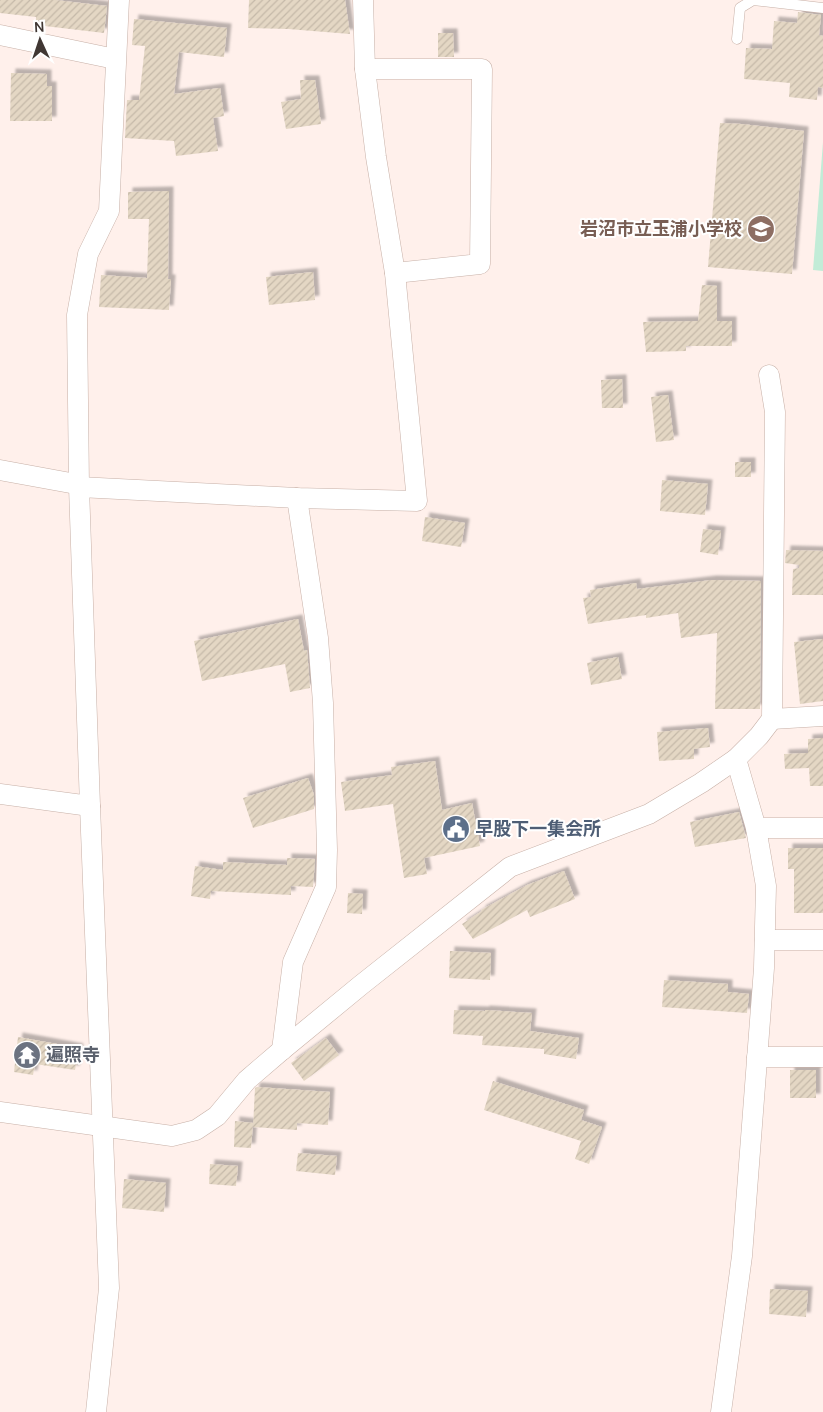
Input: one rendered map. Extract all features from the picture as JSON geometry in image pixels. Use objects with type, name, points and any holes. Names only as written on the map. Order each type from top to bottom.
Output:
[{"type":"street","points":[[96,1412],[109,1288],[79,487],[77,315],[88,254],[109,211],[119,0]]},
{"type":"street","points":[[0,470],[76,484],[79,487],[297,498],[417,501],[395,273],[376,157],[365,68],[363,0]]},
{"type":"street","points":[[0,35],[115,59]]},
{"type":"street","points":[[365,68],[482,69],[480,264],[395,273]]},
{"type":"street","points":[[0,1112],[172,1136],[196,1130],[218,1116],[247,1080],[282,1050],[369,978],[510,867],[649,814],[701,783],[736,759],[772,719],[775,412],[770,375]]},
{"type":"street","points":[[282,1050],[293,962],[326,886],[327,850],[323,703],[318,638],[297,498]]},
{"type":"street","points":[[772,719],[823,716]]},
{"type":"street","points":[[721,1412],[742,1256],[765,940],[766,886],[756,828],[736,759]]},
{"type":"street","points":[[0,794],[90,806]]},
{"type":"street","points":[[756,828],[823,828]]},
{"type":"street","points":[[765,940],[823,940]]},
{"type":"street","points":[[757,1057],[823,1057]]},
{"type":"lane","points":[[737,39],[740,8],[753,0],[823,8]]},
{"type":"green space","points":[[823,142],[823,271],[813,270]]},
{"type":"building","points":[[0,0],[55,0],[107,6],[104,33],[36,25],[36,17],[0,13]]},
{"type":"building","points":[[249,0],[345,0],[350,34],[248,28]]},
{"type":"building","points":[[798,12],[821,15],[819,35],[823,36],[823,88],[818,87],[817,100],[789,97],[790,83],[744,79],[746,48],[772,49],[774,21],[797,23]]},
{"type":"building","points":[[134,19],[227,28],[224,57],[179,52],[174,94],[220,88],[224,116],[213,118],[218,151],[176,156],[174,141],[125,138],[127,100],[139,100],[145,46],[132,45]]},
{"type":"building","points":[[438,33],[453,33],[454,57],[438,57]]},
{"type":"building","points":[[11,73],[47,74],[47,86],[52,86],[52,121],[10,121]]},
{"type":"building","points":[[300,80],[315,80],[321,124],[286,129],[281,102],[301,99]]},
{"type":"building","points":[[720,123],[804,131],[792,274],[708,267]]},
{"type":"building","points":[[169,191],[168,279],[171,279],[169,310],[99,307],[101,275],[147,278],[149,219],[128,219],[128,192]]},
{"type":"building","points":[[313,272],[315,300],[269,305],[266,277]]},
{"type":"building","points":[[702,285],[717,286],[717,321],[732,321],[732,346],[686,346],[686,351],[646,352],[643,322],[698,321]]},
{"type":"building","points":[[622,379],[623,408],[602,408],[601,380]]},
{"type":"building","points":[[668,395],[674,440],[656,442],[651,397]]},
{"type":"building","points":[[735,462],[751,462],[751,477],[735,477]]},
{"type":"building","points":[[662,480],[708,484],[705,515],[660,511]]},
{"type":"building","points":[[425,517],[465,523],[461,547],[422,541]]},
{"type":"building","points":[[703,529],[721,531],[718,555],[700,552]]},
{"type":"building","points":[[786,550],[823,551],[823,595],[792,595],[793,569],[799,568],[799,565],[785,563]]},
{"type":"building","points":[[712,580],[761,581],[760,709],[715,709],[717,633],[681,638],[678,613],[646,618],[646,615],[588,624],[583,598],[591,597],[590,590],[636,583],[637,589]]},
{"type":"building","points":[[298,619],[304,651],[307,650],[310,688],[290,692],[285,664],[202,681],[194,641]]},
{"type":"building","points":[[823,639],[823,701],[800,704],[794,642]]},
{"type":"building","points":[[618,657],[622,679],[591,685],[587,663]]},
{"type":"building","points":[[708,728],[710,747],[694,749],[694,759],[659,761],[657,732]]},
{"type":"building","points":[[823,738],[823,786],[810,786],[809,768],[785,769],[784,754],[808,753],[808,739]]},
{"type":"building","points":[[435,761],[442,810],[472,803],[480,846],[424,858],[427,874],[404,878],[393,804],[345,811],[341,782],[392,775],[391,767]]},
{"type":"building","points":[[308,778],[314,795],[314,809],[253,828],[243,798]]},
{"type":"building","points":[[739,812],[746,838],[695,847],[690,822]]},
{"type":"building","points":[[788,848],[823,848],[823,913],[794,913],[794,869],[788,869]]},
{"type":"building","points":[[287,858],[315,859],[313,887],[291,886],[291,895],[211,891],[210,899],[191,896],[195,866],[223,870],[223,862],[287,865]]},
{"type":"building","points":[[564,871],[575,899],[530,917],[527,910],[473,939],[462,924],[481,910],[527,885]]},
{"type":"building","points":[[348,893],[363,894],[362,914],[347,913]]},
{"type":"building","points":[[450,951],[491,953],[490,980],[449,978]]},
{"type":"building","points":[[664,980],[728,984],[728,992],[749,994],[747,1013],[662,1007]]},
{"type":"building","points":[[454,1010],[532,1013],[530,1031],[579,1038],[576,1059],[544,1054],[544,1049],[482,1045],[483,1036],[453,1034]]},
{"type":"building","points":[[18,1037],[79,1048],[75,1070],[35,1064],[33,1075],[14,1072]]},
{"type":"building","points":[[326,1038],[339,1055],[304,1081],[291,1063]]},
{"type":"building","points":[[790,1070],[816,1070],[816,1098],[790,1098]]},
{"type":"building","points":[[493,1081],[584,1110],[581,1120],[602,1127],[589,1164],[575,1159],[581,1141],[484,1110]]},
{"type":"building","points":[[255,1088],[330,1092],[328,1125],[297,1123],[297,1130],[253,1127]]},
{"type":"building","points":[[235,1121],[253,1123],[251,1148],[234,1147]]},
{"type":"building","points":[[298,1153],[337,1156],[335,1175],[296,1171]]},
{"type":"building","points":[[210,1164],[238,1166],[236,1186],[209,1184]]},
{"type":"building","points":[[124,1179],[166,1183],[164,1212],[122,1208]]},
{"type":"building","points":[[770,1289],[808,1291],[806,1317],[769,1314]]},
{"type":"place","name":"岩沼市立玉浦小学校","points":[[761,229]]},
{"type":"place","name":"早股下一集会所","points":[[456,829]]},
{"type":"place","name":"遍照寺","points":[[27,1055]]}]
